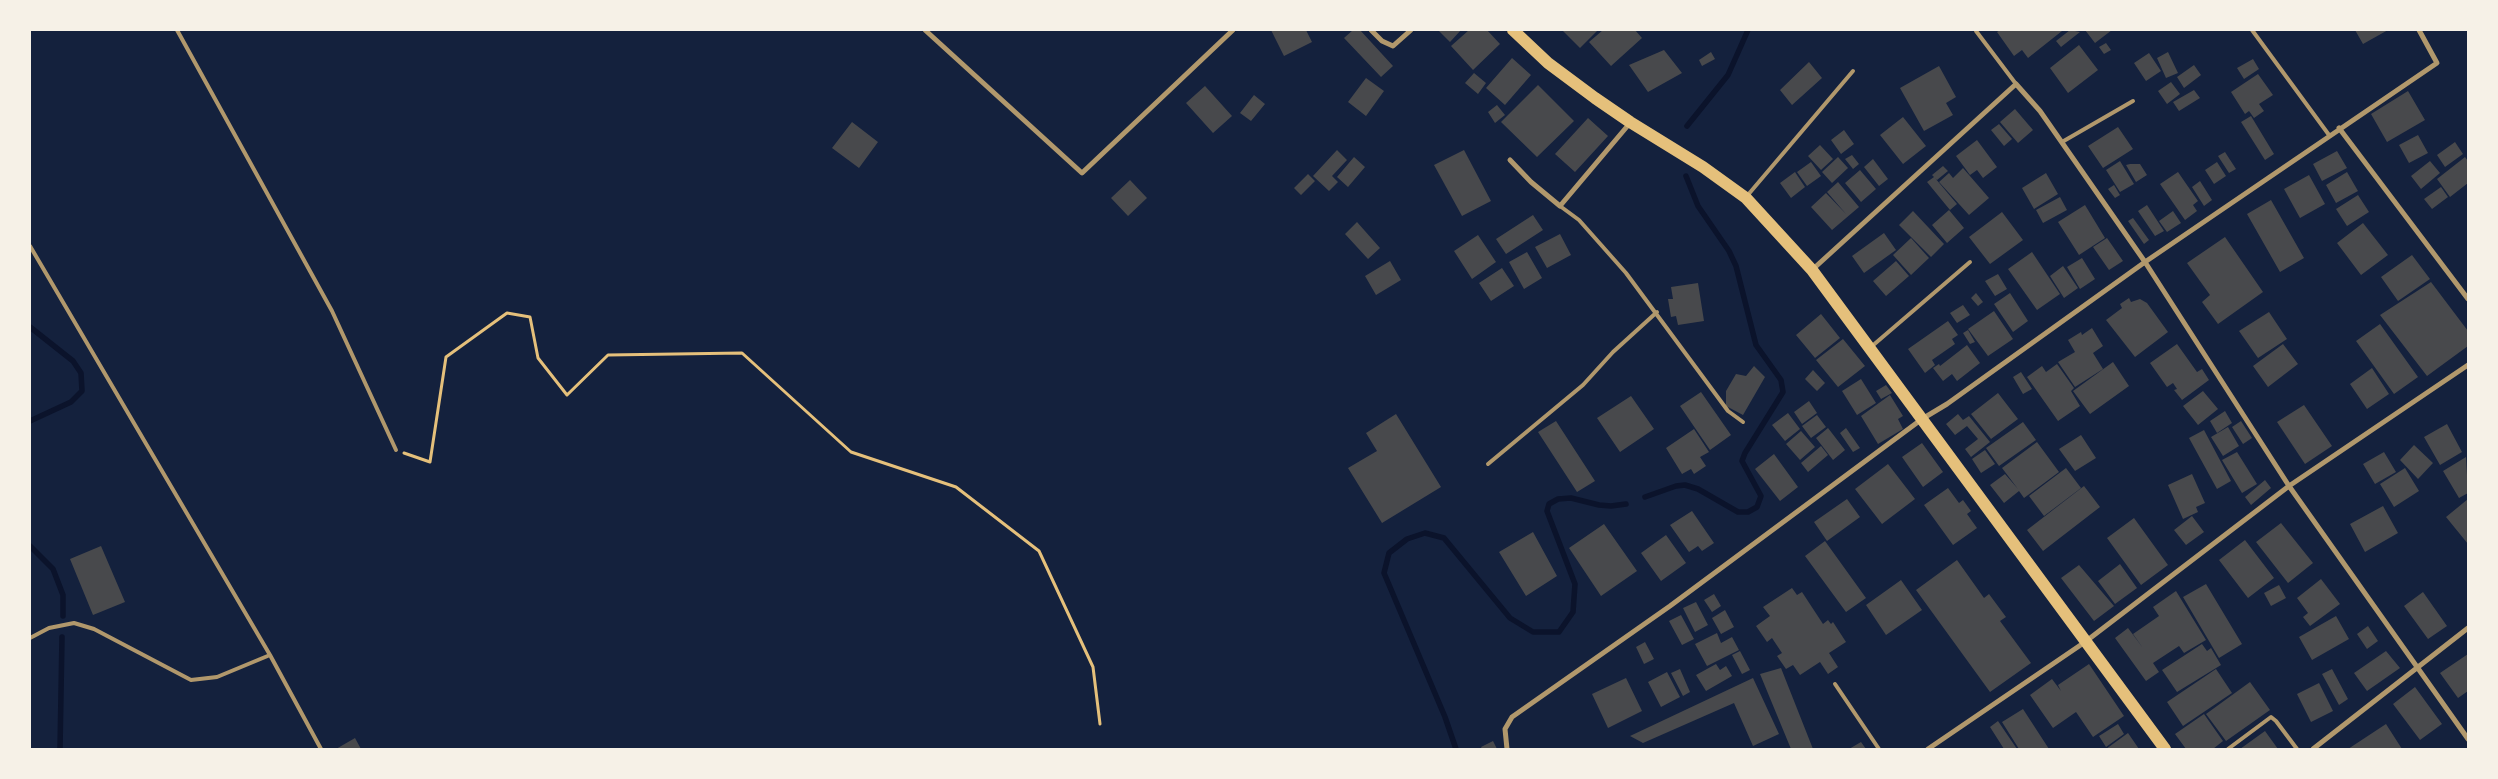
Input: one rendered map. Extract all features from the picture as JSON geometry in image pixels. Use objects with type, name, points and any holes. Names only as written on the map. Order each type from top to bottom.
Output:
[{"type":"main road","points":[[1513,30],[1548,63],[1630,122],[1703,167],[1746,198],[1812,270],[2165,749]]},
{"type":"street","points":[[924,30],[1082,173],[1233,30]]},
{"type":"street","points":[[1371,30],[1382,41],[1393,46],[1411,30]]},
{"type":"street","points":[[1507,749],[1505,729],[1512,717],[1670,606],[1922,419],[1947,404],[2145,262],[2437,63],[2419,30]]},
{"type":"street","points":[[1812,270],[2016,84],[2040,111],[2145,262],[2289,486],[2416,669],[2468,739]]},
{"type":"street","points":[[1510,160],[1531,182],[1560,206],[1630,122]]},
{"type":"street","points":[[2339,128],[2468,299]]},
{"type":"street","points":[[1928,749],[2085,642],[2289,486],[2468,365]]},
{"type":"street","points":[[2313,749],[2468,628]]},
{"type":"lane","points":[[177,30],[332,311],[396,450]]},
{"type":"lane","points":[[2252,30],[2329,135]]},
{"type":"lane","points":[[1976,31],[2016,84]]},
{"type":"lane","points":[[1746,198],[1853,71]]},
{"type":"lane","points":[[2062,142],[2133,101]]},
{"type":"lane","points":[[1560,206],[1579,220],[1657,312],[1728,411],[1743,422]]},
{"type":"lane","points":[[30,246],[270,655],[321,749]]},
{"type":"lane","points":[[1870,348],[1970,262]]},
{"type":"lane","points":[[1488,464],[1583,385],[1613,352],[1657,312]]},
{"type":"lane","points":[[30,638],[49,628],[74,623],[94,629],[191,680],[217,677],[270,655]]},
{"type":"lane","points":[[1835,684],[1879,749]]},
{"type":"lane","points":[[2228,749],[2271,717],[2297,749]]},
{"type":"path","points":[[396,450],[430,462],[446,357],[507,313],[530,317],[538,358],[566,395],[608,355],[742,353],[851,452],[956,487],[1039,551],[1092,667],[1100,724]]},
{"type":"building","points":[[1271,30],[1306,30],[1312,42],[1284,56]]},
{"type":"building","points":[[1353,30],[1360,30],[1393,66],[1381,77],[1344,38]]},
{"type":"building","points":[[1438,30],[1461,30],[1450,42]]},
{"type":"building","points":[[1469,30],[1487,30],[1500,44],[1473,70],[1451,46]]},
{"type":"building","points":[[1562,30],[1598,30],[1580,48]]},
{"type":"building","points":[[1603,30],[1635,30],[1642,38],[1611,66],[1589,42]]},
{"type":"building","points":[[2000,30],[2062,31],[2028,58],[2022,50],[2014,56],[1997,32]]},
{"type":"building","points":[[2070,30],[2080,32],[2061,47],[2056,41]]},
{"type":"building","points":[[2085,30],[2112,30],[2095,43]]},
{"type":"building","points":[[2355,30],[2388,30],[2363,44]]},
{"type":"building","points":[[2106,43],[2111,50],[2104,54],[2099,47]]},
{"type":"building","points":[[2079,45],[2098,70],[2068,93],[2050,68]]},
{"type":"building","points":[[1664,50],[1682,73],[1648,92],[1629,65]]},
{"type":"building","points":[[1711,52],[1715,59],[1702,66],[1699,60]]},
{"type":"building","points":[[2168,52],[2178,73],[2166,78],[2157,58]]},
{"type":"building","points":[[2149,53],[2161,71],[2146,81],[2134,63]]},
{"type":"building","points":[[1512,58],[1531,75],[1505,105],[1486,88]]},
{"type":"building","points":[[2253,59],[2259,69],[2244,79],[2237,68]]},
{"type":"building","points":[[1809,62],[1822,78],[1792,105],[1780,90]]},
{"type":"building","points":[[2194,65],[2201,75],[2184,88],[2177,77]]},
{"type":"building","points":[[1939,66],[1956,97],[1946,103],[1953,115],[1924,131],[1900,88]]},
{"type":"building","points":[[1474,73],[1486,83],[1478,94],[1465,83]]},
{"type":"building","points":[[2258,74],[2273,95],[2259,104],[2264,111],[2254,118],[2249,111],[2245,114],[2231,92]]},
{"type":"building","points":[[1366,78],[1384,91],[1366,116],[1348,102]]},
{"type":"building","points":[[2171,82],[2180,94],[2167,104],[2158,91]]},
{"type":"building","points":[[1538,85],[1574,121],[1537,157],[1501,122]]},
{"type":"building","points":[[1205,86],[1232,116],[1213,133],[1186,103]]},
{"type":"building","points":[[2194,90],[2200,98],[2179,111],[2173,102]]},
{"type":"building","points":[[2408,91],[2425,120],[2387,142],[2371,114]]},
{"type":"building","points":[[1254,95],[1265,104],[1251,121],[1240,113]]},
{"type":"building","points":[[1497,105],[1505,115],[1495,123],[1488,112]]},
{"type":"building","points":[[2015,109],[2033,130],[2018,143],[2000,122]]},
{"type":"building","points":[[2251,116],[2274,154],[2265,160],[2241,122]]},
{"type":"building","points":[[1903,117],[1926,146],[1903,164],[1880,135]]},
{"type":"building","points":[[1588,118],[1608,136],[1575,172],[1555,154]]},
{"type":"building","points":[[852,122],[878,142],[859,168],[832,148]]},
{"type":"building","points":[[1999,124],[2012,139],[2004,146],[1991,130]]},
{"type":"building","points":[[2118,127],[2133,149],[2103,168],[2088,146]]},
{"type":"building","points":[[1844,130],[1854,144],[1841,154],[1831,140]]},
{"type":"building","points":[[2418,135],[2428,153],[2409,163],[2399,145]]},
{"type":"building","points":[[1977,140],[1997,167],[1983,178],[1977,170],[1970,175],[1956,156]]},
{"type":"building","points":[[2455,142],[2463,154],[2445,167],[2437,155]]},
{"type":"building","points":[[1820,145],[1833,159],[1821,170],[1808,156]]},
{"type":"building","points":[[1337,150],[1347,160],[1332,176],[1338,182],[1329,191],[1313,176]]},
{"type":"building","points":[[1464,150],[1491,201],[1462,216],[1434,165]]},
{"type":"building","points":[[2337,151],[2347,168],[2322,181],[2313,164]]},
{"type":"building","points":[[2225,152],[2236,169],[2229,173],[2218,156]]},
{"type":"building","points":[[1852,155],[1859,164],[1853,169],[1845,159]]},
{"type":"building","points":[[1354,157],[1365,167],[1348,187],[1337,177]]},
{"type":"building","points":[[1838,157],[1848,168],[1832,183],[1822,172]]},
{"type":"building","points":[[2465,157],[2468,161],[2468,183],[2450,197],[2437,179]]},
{"type":"building","points":[[1873,159],[1888,179],[1879,186],[1864,167]]},
{"type":"building","points":[[2120,161],[2134,184],[2120,192],[2106,170]]},
{"type":"building","points":[[2430,161],[2440,173],[2421,189],[2411,176]]},
{"type":"building","points":[[1811,162],[1821,176],[1807,186],[1797,172]]},
{"type":"building","points":[[2217,162],[2226,176],[2214,184],[2205,170]]},
{"type":"building","points":[[2140,164],[2147,175],[2136,182],[2126,165]]},
{"type":"building","points":[[1943,166],[1948,171],[1937,180],[1935,178],[1957,204],[1950,210],[1927,182]]},
{"type":"building","points":[[1963,168],[1989,198],[1969,215],[1939,182],[1949,173],[1953,178]]},
{"type":"building","points":[[1860,170],[1876,189],[1861,202],[1845,183]]},
{"type":"building","points":[[1795,172],[1805,187],[1791,198],[1780,183]]},
{"type":"building","points":[[2178,172],[2198,201],[2193,205],[2197,211],[2185,220],[2160,184]]},
{"type":"building","points":[[2347,172],[2358,191],[2336,203],[2326,185]]},
{"type":"building","points":[[2046,173],[2058,194],[2034,209],[2022,188]]},
{"type":"building","points":[[1308,174],[1315,181],[1301,195],[1294,188]]},
{"type":"building","points":[[2309,175],[2325,204],[2300,218],[2284,189]]},
{"type":"building","points":[[1130,180],[1147,198],[1128,216],[1111,198]]},
{"type":"building","points":[[2200,181],[2212,200],[2204,206],[2192,187]]},
{"type":"building","points":[[1838,182],[1859,207],[1832,230],[1811,207],[1826,193],[1846,214],[1827,192]]},
{"type":"building","points":[[2114,185],[2120,195],[2115,198],[2108,189]]},
{"type":"building","points":[[2441,187],[2448,197],[2432,209],[2424,199]]},
{"type":"building","points":[[2358,195],[2369,212],[2347,226],[2336,209]]},
{"type":"building","points":[[2060,197],[2067,210],[2043,223],[2036,210]]},
{"type":"building","points":[[2271,200],[2304,258],[2280,272],[2247,214]]},
{"type":"building","points":[[2085,205],[2105,238],[2079,255],[2058,222]]},
{"type":"building","points":[[2147,205],[2164,231],[2155,236],[2138,211]]},
{"type":"building","points":[[1949,210],[1964,228],[1947,243],[1932,225]]},
{"type":"building","points":[[1913,211],[1944,244],[1931,257],[1899,225]]},
{"type":"building","points":[[2173,211],[2181,223],[2167,232],[2159,221]]},
{"type":"building","points":[[2002,212],[2023,240],[1990,264],[1969,237]]},
{"type":"building","points":[[1533,215],[1543,230],[1506,254],[1496,239]]},
{"type":"building","points":[[2133,218],[2149,240],[2144,244],[2128,221]]},
{"type":"building","points":[[1357,222],[1380,248],[1368,259],[1345,234]]},
{"type":"building","points":[[2363,223],[2388,255],[2361,275],[2337,243]]},
{"type":"building","points":[[1884,233],[1896,250],[1864,273],[1852,256]]},
{"type":"building","points":[[1560,234],[1571,255],[1547,268],[1535,247]]},
{"type":"building","points":[[1478,235],[1496,262],[1472,279],[1454,251]]},
{"type":"building","points":[[2225,237],[2263,292],[2218,324],[2202,302],[2210,295],[2187,263]]},
{"type":"building","points":[[1911,238],[1929,258],[1911,275],[1893,255]]},
{"type":"building","points":[[2107,238],[2123,261],[2109,270],[2093,247]]},
{"type":"building","points":[[1527,252],[1542,278],[1524,289],[1509,262]]},
{"type":"building","points":[[2032,252],[2060,294],[2037,310],[2008,269]]},
{"type":"building","points":[[2412,255],[2430,279],[2398,301],[2381,277]]},
{"type":"building","points":[[2082,258],[2095,279],[2080,289],[2067,267]]},
{"type":"building","points":[[1390,261],[1401,280],[1376,295],[1365,276]]},
{"type":"building","points":[[1896,261],[1909,276],[1886,296],[1873,281]]},
{"type":"building","points":[[2063,266],[2078,288],[2064,298],[2050,276]]},
{"type":"building","points":[[1502,268],[1514,286],[1491,301],[1479,283]]},
{"type":"building","points":[[1998,274],[2007,289],[1995,296],[1985,281]]},
{"type":"building","points":[[2431,282],[2468,331],[2468,346],[2427,376],[2380,315]]},
{"type":"building","points":[[1698,283],[1704,321],[1678,325],[1676,316],[1671,317],[1668,299],[1673,299],[1671,287]]},
{"type":"building","points":[[1976,293],[1983,302],[1978,306],[1971,298]]},
{"type":"building","points":[[2010,293],[2028,321],[2013,332],[1994,304]]},
{"type":"building","points":[[2129,298],[2131,302],[2140,299],[2147,303],[2168,332],[2135,357],[2106,320],[2122,308],[2120,304]]},
{"type":"building","points":[[1963,305],[1970,315],[1957,323],[1950,313]]},
{"type":"building","points":[[1994,311],[2013,339],[1988,356],[1968,329]]},
{"type":"building","points":[[2269,312],[2287,339],[2258,358],[2239,331]]},
{"type":"building","points":[[1821,314],[1840,338],[1815,358],[1796,335]]},
{"type":"building","points":[[1948,321],[1958,335],[1952,339],[1955,344],[1932,360],[1935,365],[1925,373],[1908,349]]},
{"type":"building","points":[[2380,324],[2418,377],[2394,394],[2356,341]]},
{"type":"building","points":[[2092,328],[2103,346],[2093,353],[2103,369],[2075,387],[2058,362],[2075,352],[2068,340],[2081,332],[2082,335]]},
{"type":"building","points":[[1968,330],[1975,342],[1970,344],[1963,333]]},
{"type":"building","points":[[1843,339],[1865,366],[1838,387],[1816,360]]},
{"type":"building","points":[[2177,344],[2197,372],[2202,369],[2209,380],[2182,400],[2174,390],[2177,389],[2173,383],[2167,387],[2150,363]]},
{"type":"building","points":[[2283,344],[2298,364],[2268,387],[2253,366]]},
{"type":"building","points":[[1967,345],[1980,363],[1957,381],[1952,374],[1943,381],[1933,368],[1939,364],[1940,366]]},
{"type":"building","points":[[2113,362],[2129,386],[2090,414],[2073,391]]},
{"type":"building","points":[[2057,364],[2074,388],[2071,391],[2080,406],[2058,421],[2027,377],[2042,366],[2046,372]]},
{"type":"building","points":[[1754,366],[1765,377],[1743,415],[1726,406],[1726,391],[1736,374],[1746,376]]},
{"type":"building","points":[[2372,368],[2389,394],[2367,409],[2350,384]]},
{"type":"building","points":[[1813,370],[1825,383],[1817,391],[1805,379]]},
{"type":"building","points":[[2021,372],[2032,389],[2023,394],[2013,377]]},
{"type":"building","points":[[1861,379],[1876,403],[1857,415],[1842,391]]},
{"type":"building","points":[[1886,385],[1892,393],[1881,399],[1876,391]]},
{"type":"building","points":[[2203,391],[2218,409],[2198,425],[2183,406]]},
{"type":"building","points":[[1701,392],[1731,435],[1710,450],[1680,406]]},
{"type":"building","points":[[1998,393],[2018,419],[1991,439],[1971,414]]},
{"type":"building","points":[[1890,395],[1903,416],[1898,419],[1903,429],[1878,444],[1861,416]]},
{"type":"building","points":[[1631,396],[1654,429],[1620,452],[1597,418]]},
{"type":"building","points":[[1809,401],[1817,413],[1802,424],[1794,412]]},
{"type":"building","points":[[2304,405],[2332,446],[2305,464],[2277,422]]},
{"type":"building","points":[[2225,411],[2232,423],[2217,433],[2210,421]]},
{"type":"building","points":[[1788,413],[1800,429],[1785,441],[1772,425]]},
{"type":"building","points":[[1396,414],[1441,487],[1382,523],[1348,468],[1377,451],[1366,433]]},
{"type":"building","points":[[1958,414],[1963,420],[1969,416],[1990,442],[1971,457],[1965,449],[1978,439],[1967,426],[1955,435],[1946,424]]},
{"type":"building","points":[[1817,415],[1826,427],[1811,438],[1802,426]]},
{"type":"building","points":[[1556,421],[1595,481],[1577,492],[1538,432]]},
{"type":"building","points":[[2241,421],[2252,438],[2243,444],[2232,427]]},
{"type":"building","points":[[2023,422],[2036,440],[1999,466],[1986,448]]},
{"type":"building","points":[[2447,424],[2462,452],[2440,465],[2424,437]]},
{"type":"building","points":[[2228,427],[2239,446],[2223,456],[2211,437]]},
{"type":"building","points":[[1828,428],[1845,450],[1833,460],[1816,438]]},
{"type":"building","points":[[1846,428],[1860,448],[1853,452],[1840,433]]},
{"type":"building","points":[[1694,429],[1709,452],[1700,457],[1706,466],[1694,474],[1691,469],[1682,474],[1666,448]]},
{"type":"building","points":[[2204,430],[2231,481],[2217,489],[2189,438]]},
{"type":"building","points":[[1801,431],[1815,447],[1800,460],[1786,444]]},
{"type":"building","points":[[2081,435],[2096,458],[2075,471],[2059,449]]},
{"type":"building","points":[[2037,442],[2059,472],[2024,498],[2019,491],[2004,503],[1990,485],[2005,474],[2018,489],[2002,468]]},
{"type":"building","points":[[1922,443],[1943,472],[1923,487],[1902,457]]},
{"type":"building","points":[[2414,445],[2433,463],[2418,479],[2400,460]]},
{"type":"building","points":[[1821,446],[1828,455],[1808,472],[1801,463]]},
{"type":"building","points":[[1985,450],[1995,464],[1981,473],[1972,459]]},
{"type":"building","points":[[2237,452],[2257,484],[2242,493],[2222,460]]},
{"type":"building","points":[[2384,452],[2396,472],[2375,484],[2363,464]]},
{"type":"building","points":[[1774,454],[1798,487],[1780,501],[1755,469]]},
{"type":"building","points":[[2466,457],[2468,493],[2459,498],[2443,471]]},
{"type":"building","points":[[1888,464],[1915,499],[1882,524],[1855,489]]},
{"type":"building","points":[[2066,468],[2081,488],[2044,516],[2029,496]]},
{"type":"building","points":[[2405,468],[2419,491],[2394,507],[2380,484]]},
{"type":"building","points":[[2192,474],[2205,503],[2196,507],[2198,512],[2183,519],[2168,485]]},
{"type":"building","points":[[2265,480],[2271,488],[2251,505],[2245,497]]},
{"type":"building","points":[[2084,486],[2100,507],[2043,551],[2027,530]]},
{"type":"building","points":[[1948,488],[1959,503],[1963,500],[1971,511],[1967,514],[1977,528],[1953,545],[1924,505]]},
{"type":"building","points":[[1847,499],[1860,517],[1827,541],[1814,522]]},
{"type":"building","points":[[2468,499],[2468,544],[2446,517]]},
{"type":"building","points":[[2383,506],[2398,533],[2365,552],[2350,524]]},
{"type":"building","points":[[1692,511],[1714,543],[1702,551],[1698,546],[1689,552],[1670,525]]},
{"type":"building","points":[[2192,516],[2204,532],[2186,545],[2174,530]]},
{"type":"building","points":[[2134,518],[2168,565],[2141,585],[2107,538]]},
{"type":"building","points":[[2281,523],[2313,563],[2288,583],[2256,542]]},
{"type":"building","points":[[1604,524],[1637,571],[1601,596],[1569,548]]},
{"type":"building","points":[[1533,532],[1557,576],[1526,596],[1499,552]]},
{"type":"building","points":[[1666,535],[1686,563],[1661,581],[1641,553]]},
{"type":"building","points":[[2245,540],[2274,578],[2248,598],[2219,560]]},
{"type":"building","points":[[1825,541],[1866,598],[1846,612],[1805,556]]},
{"type":"building","points":[[101,546],[125,602],[93,615],[70,559]]},
{"type":"building","points":[[1957,560],[1984,598],[1989,594],[2006,617],[2000,621],[2031,663],[1990,692],[1916,590]]},
{"type":"building","points":[[2120,564],[2137,588],[2115,604],[2098,581]]},
{"type":"building","points":[[2079,565],[2114,606],[2094,621],[2061,578]]},
{"type":"building","points":[[2321,579],[2340,604],[2310,626],[2303,617],[2308,613],[2297,598]]},
{"type":"building","points":[[1901,580],[1922,610],[1886,635],[1866,605]]},
{"type":"building","points":[[2206,584],[2242,644],[2219,658],[2183,597]]},
{"type":"building","points":[[2279,585],[2286,598],[2271,606],[2264,593]]},
{"type":"building","points":[[1792,588],[1797,595],[1802,592],[1823,624],[1828,620],[1831,624],[1833,622],[1846,642],[1829,653],[1838,667],[1828,674],[1820,662],[1800,675],[1793,665],[1786,669],[1777,656],[1782,653],[1772,638],[1767,642],[1756,626],[1770,616],[1763,607]]},
{"type":"building","points":[[2176,591],[2206,640],[2184,653],[2179,646],[2153,663],[2159,672],[2146,681],[2115,638],[2128,628],[2143,648],[2133,634],[2159,616],[2153,607]]},
{"type":"building","points":[[2423,592],[2447,626],[2428,639],[2404,606]]},
{"type":"building","points":[[1714,594],[1721,606],[1712,612],[1704,600]]},
{"type":"building","points":[[1696,602],[1708,625],[1695,632],[1683,608]]},
{"type":"building","points":[[1725,610],[1734,627],[1721,634],[1712,618]]},
{"type":"building","points":[[1681,615],[1694,639],[1682,645],[1669,621]]},
{"type":"building","points":[[2336,616],[2349,639],[2312,660],[2299,637]]},
{"type":"building","points":[[2368,626],[2378,641],[2367,649],[2357,634]]},
{"type":"building","points":[[1717,633],[1721,643],[1732,637],[1739,650],[1707,666],[1695,644]]},
{"type":"building","points":[[1645,642],[1654,659],[1644,664],[1636,647]]},
{"type":"building","points":[[2202,644],[2207,651],[2211,648],[2221,665],[2177,692],[2162,670]]},
{"type":"building","points":[[1740,651],[1750,670],[1742,674],[1732,655]]},
{"type":"building","points":[[2386,651],[2400,668],[2367,691],[2354,673]]},
{"type":"building","points":[[2468,654],[2468,691],[2458,698],[2440,673]]},
{"type":"building","points":[[1716,664],[1720,670],[1726,666],[1732,676],[1706,691],[1696,675]]},
{"type":"building","points":[[2089,664],[2124,716],[2093,737],[2076,712],[2053,728],[2030,695],[2052,679],[2061,691],[2058,685]]},
{"type":"building","points":[[1781,668],[1813,749],[1791,749],[1760,674]]},
{"type":"building","points":[[1680,669],[1690,692],[1683,696],[1671,673]]},
{"type":"building","points":[[2216,669],[2232,693],[2183,726],[2167,702]]},
{"type":"building","points":[[2332,669],[2348,699],[2339,705],[2322,674]]},
{"type":"building","points":[[1667,672],[1680,697],[1661,707],[1648,682]]},
{"type":"building","points":[[1626,678],[1642,711],[1608,728],[1592,694]]},
{"type":"building","points":[[1753,678],[1779,734],[1753,746],[1734,703],[1643,743],[1630,736]]},
{"type":"building","points":[[2250,682],[2270,710],[2226,741],[2206,714]]},
{"type":"building","points":[[2319,683],[2333,711],[2311,722],[2297,694]]},
{"type":"building","points":[[2415,687],[2442,724],[2420,740],[2393,704]]},
{"type":"building","points":[[2023,709],[2049,749],[2019,749],[2002,722]]},
{"type":"building","points":[[2204,714],[2223,741],[2213,749],[2186,749],[2175,734]]},
{"type":"building","points":[[1998,721],[2017,749],[2004,749],[1990,727]]},
{"type":"building","points":[[2118,724],[2124,734],[2106,747],[2099,736]]},
{"type":"building","points":[[2386,724],[2402,749],[2348,749]]},
{"type":"building","points":[[2265,731],[2278,749],[2240,749]]},
{"type":"building","points":[[2128,733],[2139,749],[2106,749]]},
{"type":"building","points":[[355,738],[361,749],[336,749]]},
{"type":"building","points":[[1493,741],[1497,749],[1482,749],[1481,747]]},
{"type":"building","points":[[1861,742],[1866,749],[1849,749]]},
{"type":"waterway","points":[[1687,126],[1728,75],[1748,30]]},
{"type":"waterway","points":[[1645,497],[1676,486],[1685,485],[1698,489],[1738,512],[1748,512],[1757,507],[1761,496],[1742,461],[1745,453],[1783,392],[1781,380],[1756,345],[1736,266],[1729,251],[1698,206],[1686,176]]},
{"type":"waterway","points":[[30,327],[73,361],[81,373],[82,391],[71,402],[30,421]]},
{"type":"waterway","points":[[1456,749],[1445,717],[1384,573],[1389,553],[1407,539],[1425,533],[1444,538],[1510,618],[1533,632],[1559,632],[1573,612],[1575,584],[1547,511],[1549,504],[1558,499],[1571,498],[1599,505],[1626,504]]},
{"type":"waterway","points":[[30,546],[53,569],[63,595],[63,616]]},
{"type":"waterway","points":[[60,749],[62,637]]}]
